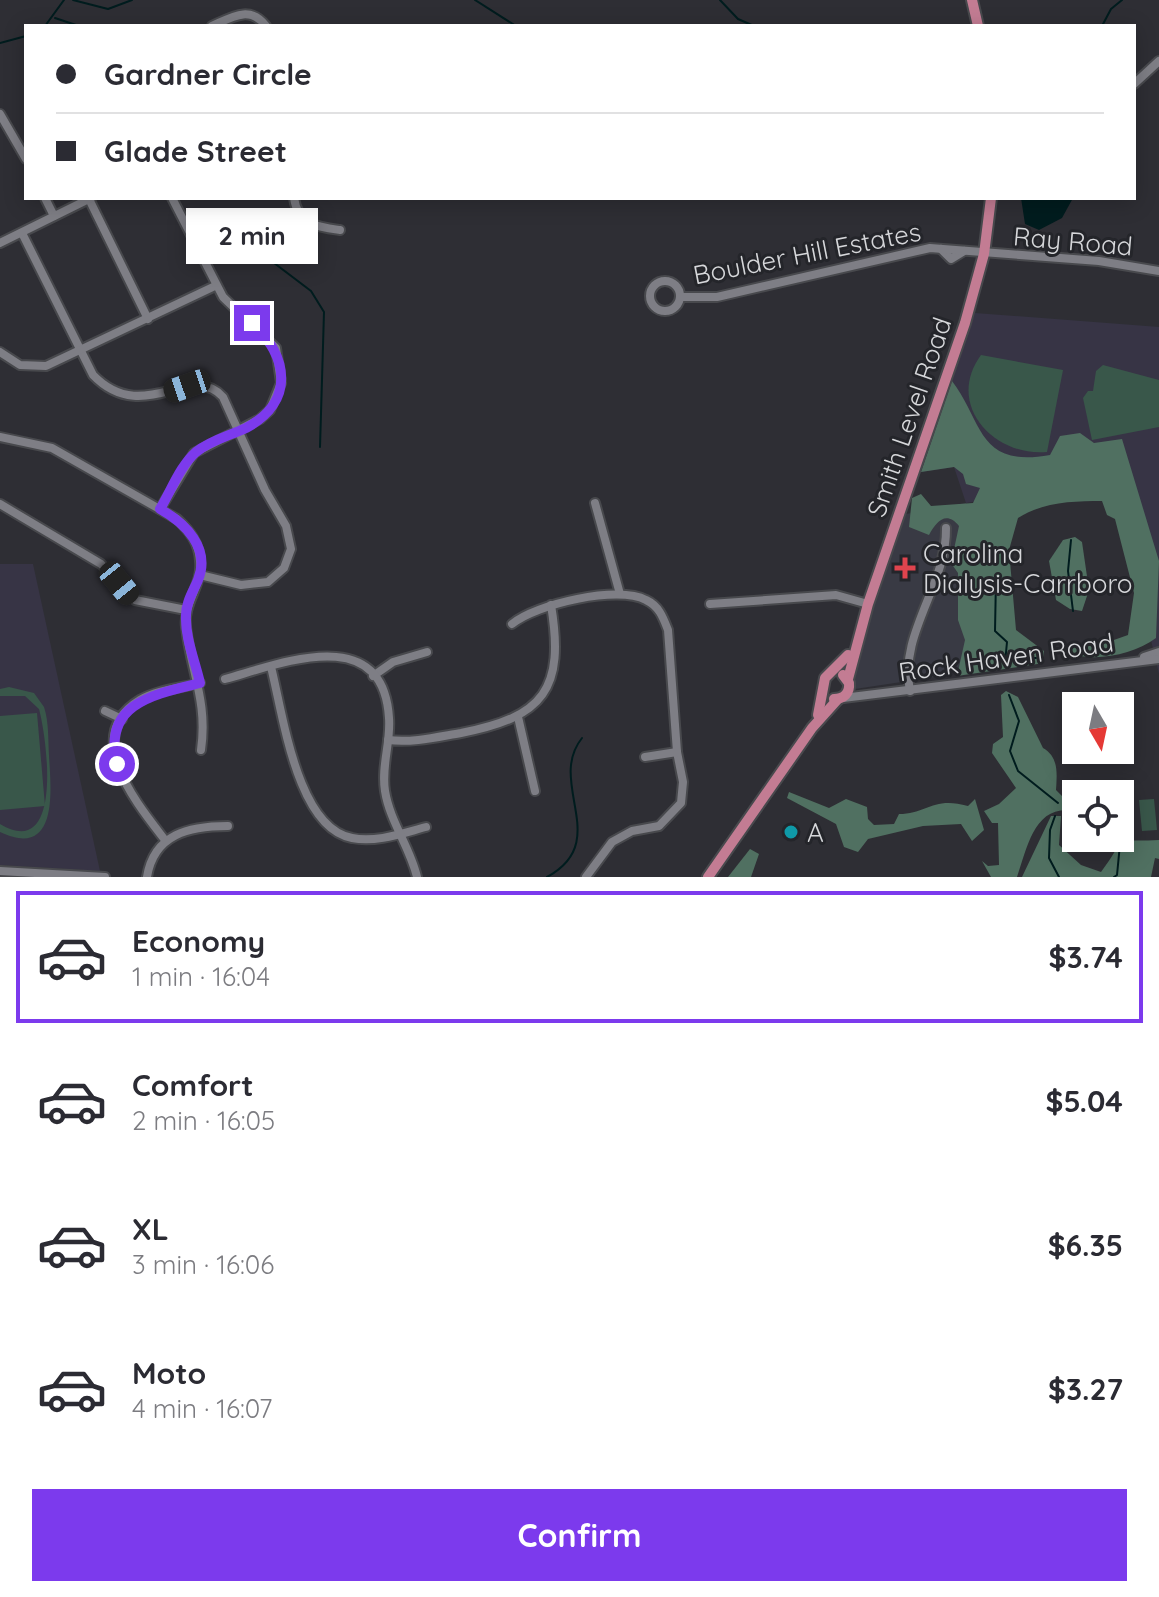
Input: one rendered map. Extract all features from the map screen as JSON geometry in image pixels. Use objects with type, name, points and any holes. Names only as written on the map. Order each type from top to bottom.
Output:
[{"type":"main road","points":[[972,0],[978,24]]},
{"type":"main road","name":"Smith Level Road","points":[[848,681],[868,604],[965,323],[984,254],[991,200]]},
{"type":"main road","name":"Smith Level Road","points":[[832,673],[855,647]]},
{"type":"main road","points":[[708,877],[812,728],[849,691],[848,681],[832,673],[823,682],[824,691],[812,728]]},
{"type":"main road","points":[[824,691],[829,698],[840,699]]},
{"type":"street","points":[[217,24],[247,13],[256,15],[264,24]]},
{"type":"street","points":[[1136,82],[1159,61]]},
{"type":"street","points":[[0,114],[24,156]]},
{"type":"street","points":[[46,200],[54,216]]},
{"type":"street","points":[[0,243],[88,200]]},
{"type":"street","points":[[90,200],[148,319]]},
{"type":"street","points":[[160,509],[194,453],[238,431],[270,410],[281,383],[279,359],[268,337],[233,308],[215,286],[173,200]]},
{"type":"street","points":[[295,200],[300,217],[307,223],[340,230]]},
{"type":"street","points":[[22,233],[81,352],[100,383],[127,396],[154,397],[197,385],[217,389],[290,537],[288,562],[278,575],[260,584],[241,585],[200,575]]},
{"type":"street","name":"Boulder Hill Estates","points":[[680,297],[717,297],[930,248],[984,254]]},
{"type":"street","name":"Ray Road","points":[[984,254],[1099,261],[1159,271]]},
{"type":"street","points":[[0,352],[14,363],[34,368],[81,352],[215,286]]},
{"type":"street","points":[[0,437],[52,448],[177,519],[193,535],[200,558],[200,575],[186,610],[186,627],[204,714],[201,750]]},
{"type":"street","points":[[595,503],[620,594]]},
{"type":"street","points":[[0,504],[101,564],[135,600],[186,610]]},
{"type":"street","points":[[910,691],[906,661],[943,560],[946,528]]},
{"type":"street","points":[[512,624],[525,613],[551,605],[620,594],[649,601],[657,608],[668,630],[683,793],[677,811],[659,826],[632,831],[612,842],[586,877]]},
{"type":"street","points":[[710,604],[836,595],[868,604]]},
{"type":"street","points":[[388,740],[431,738],[494,726],[518,717],[543,694],[553,673],[557,643],[551,605]]},
{"type":"street","points":[[373,676],[393,662],[427,652]]},
{"type":"street","name":"Rock Haven Road","points":[[1140,659],[1159,652]]},
{"type":"street","points":[[225,679],[310,656],[332,655],[354,661],[373,676],[387,705],[384,787],[417,877]]},
{"type":"street","name":"Rock Haven Road","points":[[840,699],[1159,659]]},
{"type":"street","points":[[271,667],[304,791],[315,813],[331,829],[348,838],[366,840],[426,827]]},
{"type":"street","name":"Rock Haven Road","points":[[848,681],[858,691],[878,695]]},
{"type":"street","points":[[165,840],[132,797],[119,772],[114,741],[122,719],[144,698],[200,683]]},
{"type":"street","points":[[105,711],[122,719]]},
{"type":"street","points":[[518,717],[535,791]]},
{"type":"street","points":[[645,757],[677,752]]},
{"type":"street","points":[[147,877],[151,859],[165,840],[191,829],[228,826]]},
{"type":"street","points":[[0,871],[105,877]]},
{"type":"shaded area","points":[[1021,200],[1072,200],[1062,218],[1039,230],[1025,224]]},
{"type":"shaded area","points":[[975,313],[1159,327],[1159,674],[1113,479],[966,503],[954,467],[921,472]]},
{"type":"shaded area","points":[[981,355],[1063,370],[1047,452],[1009,446],[980,424],[972,409],[969,392],[971,373]]},
{"type":"shaded area","points":[[1103,365],[1159,380],[1159,427],[1092,440],[1083,398],[1088,391],[1093,391],[1096,371]]},
{"type":"shaded area","points":[[952,381],[986,439],[1008,455],[1050,455],[1060,436],[1080,433],[1094,443],[1122,439],[1159,561],[1156,638],[1115,655],[1093,657],[1071,654],[1071,641],[1094,647],[1128,635],[1134,593],[1115,519],[1107,515],[1102,501],[1058,504],[1018,518],[1009,550],[1016,630],[1044,651],[1044,663],[957,676],[965,640],[958,620],[958,573],[951,563],[959,526],[946,518],[938,522],[929,535],[909,527],[912,498],[921,494],[931,506],[973,503],[980,488],[966,484],[963,474],[954,467],[921,472]]},
{"type":"shaded area","points":[[966,503],[974,671],[855,689],[850,686],[848,679],[906,514]]},
{"type":"shaded area","points":[[1075,537],[1082,542],[1089,590],[1082,611],[1070,609],[1056,600],[1049,561],[1063,540]]},
{"type":"shaded area","points":[[0,564],[33,564],[100,871],[0,865]]},
{"type":"shaded area","points":[[9,687],[34,693],[44,707],[47,719],[50,802],[42,829],[33,837],[19,838],[0,832],[0,824],[20,831],[34,826],[43,812],[46,792],[47,768],[39,709],[25,696],[0,696],[0,689]]},
{"type":"shaded area","points":[[1006,691],[1018,697],[1043,748],[1052,756],[1057,772],[1056,790],[1062,796],[1062,810],[1051,813],[1035,829],[1017,877],[991,877],[982,861],[988,866],[999,865],[998,823],[992,823],[984,811],[999,804],[1016,788],[992,753],[993,744],[1003,737],[1001,695]]},
{"type":"shaded area","points":[[37,713],[45,806],[0,810],[0,716]]},
{"type":"shaded area","points":[[789,792],[829,808],[846,799],[867,807],[868,819],[874,825],[894,824],[899,814],[938,804],[968,806],[975,799],[984,830],[972,841],[961,824],[923,826],[868,839],[858,852],[844,847],[836,824],[787,798]]},
{"type":"shaded area","points":[[1154,799],[1157,830],[1142,831],[1139,800]]},
{"type":"shaded area","points":[[1051,816],[1061,816],[1059,845],[1062,852],[1067,852],[1081,865],[1101,872],[1114,852],[1134,852],[1134,841],[1159,840],[1159,859],[1155,858],[1151,877],[1022,877]]},
{"type":"shaded area","points":[[750,849],[759,854],[751,877],[728,877]]},
{"type":"waterway","points":[[46,24],[64,0]]},
{"type":"waterway","points":[[73,0],[108,9],[132,0]]},
{"type":"waterway","points":[[475,0],[513,24]]},
{"type":"waterway","points":[[720,0],[738,19],[749,24]]},
{"type":"waterway","points":[[1103,24],[1111,9],[1122,0]]},
{"type":"waterway","points":[[55,18],[73,24]]},
{"type":"waterway","points":[[0,43],[24,37]]},
{"type":"waterway","points":[[242,216],[253,247],[311,291],[324,312],[320,447]]},
{"type":"waterway","points":[[1071,540],[1068,571],[1073,611]]},
{"type":"waterway","points":[[996,578],[995,631],[1007,642],[1005,663]]},
{"type":"waterway","points":[[1006,659],[1036,658]]},
{"type":"waterway","points":[[1009,695],[1019,721],[1010,751],[1018,771],[1058,803]]},
{"type":"waterway","points":[[547,877],[566,863],[575,846],[578,829],[571,774],[573,755],[582,738]]},
{"type":"waterway","points":[[1055,816],[1050,830],[1049,858],[1059,877]]},
{"type":"waterway","points":[[1114,877],[1117,875],[1119,852]]},
{"type":"place","name":"Carolina Dialysis-Carrboro","points":[[905,568]]},
{"type":"place","name":"A","points":[[791,832]]},
{"type":"route","points":[[117,764],[114,741],[117,730],[126,713],[137,702],[155,694],[200,683],[186,627],[186,610],[200,575],[200,558],[193,535],[177,519],[160,509],[194,453],[260,419],[270,410],[277,396],[281,371],[276,348],[252,323]]}]
